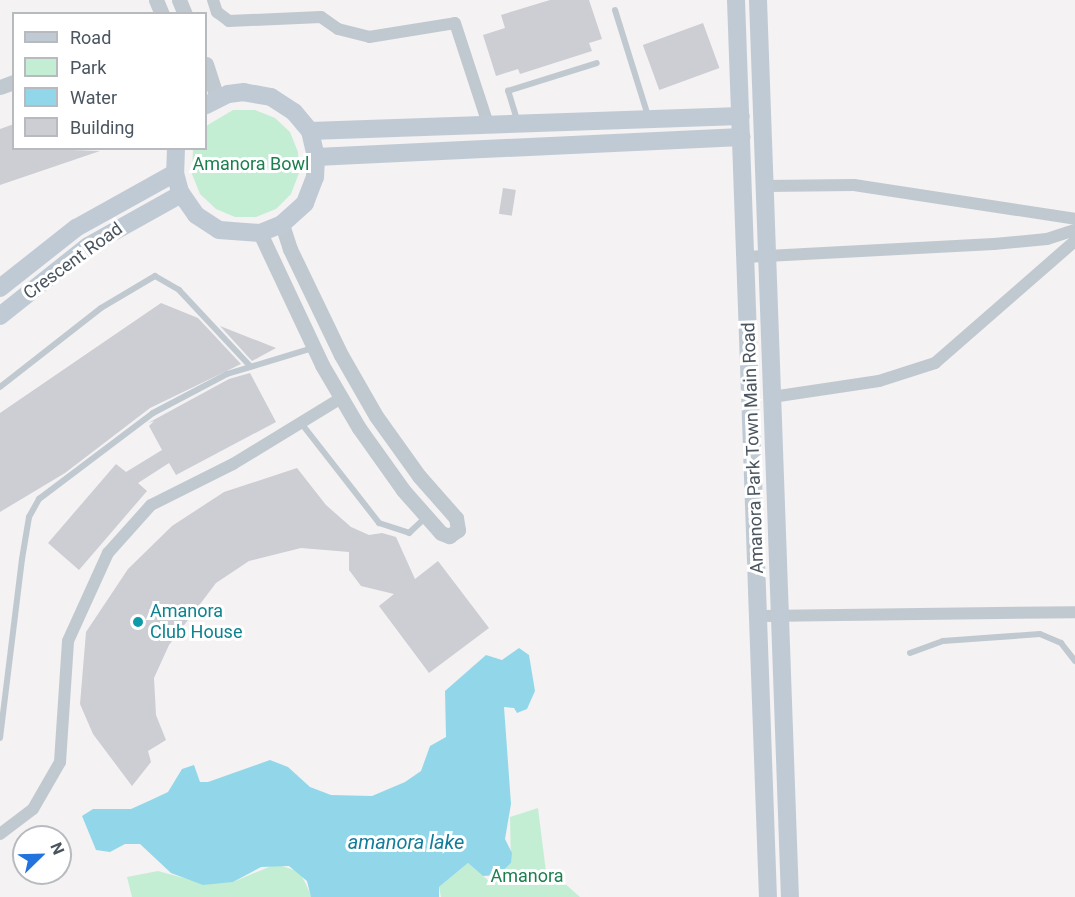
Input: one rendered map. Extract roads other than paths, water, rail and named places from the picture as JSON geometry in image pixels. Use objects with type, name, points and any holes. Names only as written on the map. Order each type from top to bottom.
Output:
[{"type":"main road","name":"Amanora Park Town Main Road","points":[[736,0],[768,897]]},
{"type":"main road","name":"Amanora Park Town Main Road","points":[[758,0],[790,897]]},
{"type":"main road","points":[[176,150],[175,173],[181,194],[196,215],[219,230],[260,234],[282,224],[296,213],[311,190],[316,157],[310,131],[294,112],[271,97],[244,92],[211,102]]},
{"type":"main road","points":[[310,131],[741,116]]},
{"type":"main road","points":[[316,157],[742,137]]},
{"type":"main road","name":"Crescent Road","points":[[0,288],[76,228],[175,173]]},
{"type":"main road","name":"Crescent Road","points":[[0,316],[88,246],[181,194]]},
{"type":"street","points":[[213,0],[217,12],[229,21],[321,17],[338,29],[369,37],[455,23],[488,124]]},
{"type":"street","points":[[207,72],[211,102]]},
{"type":"street","points":[[765,186],[854,185],[1075,219]]},
{"type":"street","points":[[260,234],[314,348],[341,398],[403,490],[441,533],[450,536],[458,530],[456,518],[419,476],[376,416],[346,365],[290,249],[282,224]]},
{"type":"street","points":[[746,257],[994,244],[1047,239],[1075,230]]},
{"type":"street","points":[[772,397],[879,381],[935,363],[1075,241]]},
{"type":"street","points":[[0,834],[33,809],[60,762],[68,641],[108,553],[151,505],[233,464],[341,398]]},
{"type":"street","points":[[758,616],[780,618],[1075,612]]},
{"type":"lane","points":[[615,10],[649,119]]},
{"type":"lane","points":[[518,123],[508,91],[597,63]]},
{"type":"lane","points":[[0,387],[101,308],[155,276],[179,290],[250,366]]},
{"type":"lane","points":[[0,738],[22,559],[29,517],[39,500],[153,413],[250,366],[314,348]]},
{"type":"lane","points":[[301,423],[378,523],[409,533],[427,517]]},
{"type":"lane","points":[[910,653],[943,641],[1041,634],[1061,643],[1075,662]]},
{"type":"water","name":"amanora lake","points":[[519,648],[529,655],[535,691],[527,709],[517,713],[514,708],[504,707],[511,804],[505,839],[512,853],[511,863],[498,875],[483,876],[468,863],[439,887],[439,897],[311,897],[307,881],[289,866],[261,867],[233,882],[203,885],[171,873],[140,844],[125,844],[110,852],[96,850],[82,816],[93,809],[131,809],[151,800],[168,792],[182,769],[194,765],[200,782],[208,782],[270,760],[288,767],[310,787],[331,795],[372,796],[405,782],[421,771],[430,746],[446,737],[445,691],[486,655],[502,660]]},
{"type":"place","name":"Amanora Club House","points":[[138,622]]},
{"type":"park label","name":"Amanora Bowl","points":[[251,164]]},
{"type":"park label","name":"Amanora","points":[[527,876]]}]
